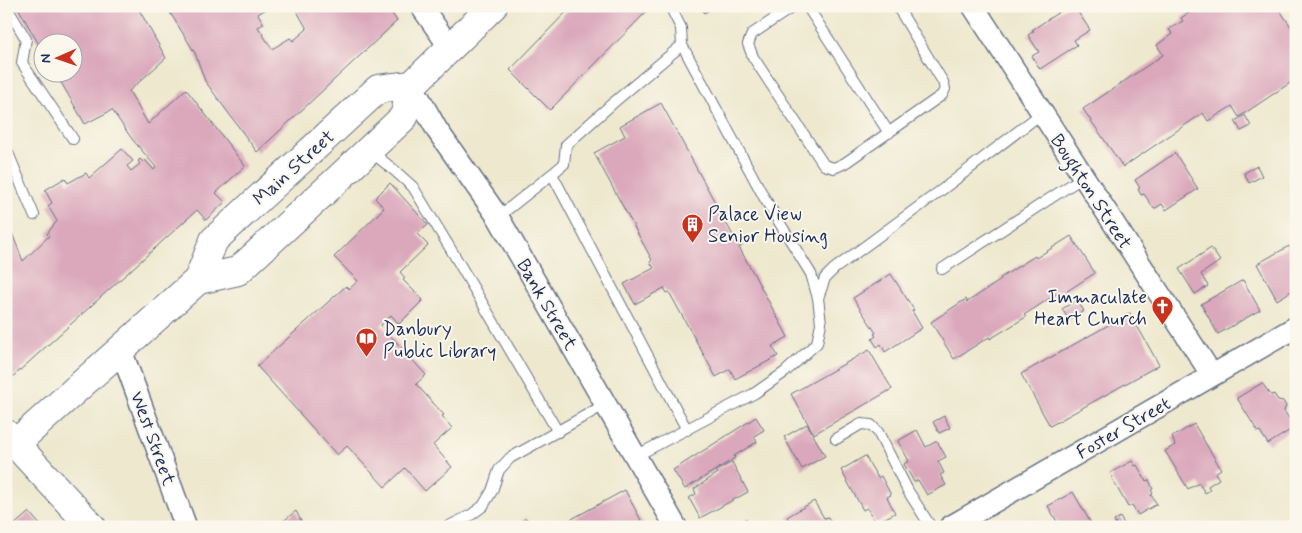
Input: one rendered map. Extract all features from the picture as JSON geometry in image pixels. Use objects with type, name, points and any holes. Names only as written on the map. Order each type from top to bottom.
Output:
[{"type":"main road","points":[[412,85],[493,6]]},
{"type":"main road","name":"Main Street","points":[[9,443],[121,350],[198,280],[214,240],[378,89],[412,85],[404,117],[238,271],[198,280]]},
{"type":"main road","points":[[9,443],[92,527]]},
{"type":"street","points":[[421,6],[451,49]]},
{"type":"street","name":"Boughton Street","points":[[973,6],[1212,375]]},
{"type":"street","name":"Bank Street","points":[[412,85],[437,130],[498,217],[676,527]]},
{"type":"street","name":"Foster Street","points":[[950,527],[1296,327]]},
{"type":"street","name":"West Street","points":[[121,350],[186,527]]},
{"type":"lane","points":[[6,6],[26,38],[22,63],[73,139]]},
{"type":"lane","points":[[636,456],[755,393],[785,372],[817,343],[821,323],[818,298],[811,274],[765,199],[682,45],[681,28],[670,6]]},
{"type":"lane","points":[[794,6],[752,34],[748,44],[753,57],[824,165],[834,168],[845,163],[942,95],[945,89],[943,82],[897,6]]},
{"type":"lane","points":[[807,6],[889,132]]},
{"type":"lane","points":[[498,217],[564,164],[566,145],[613,102],[682,45]]},
{"type":"lane","points":[[818,298],[825,278],[834,268],[943,189],[1042,113]]},
{"type":"lane","points":[[369,150],[413,187],[454,252],[558,432]]},
{"type":"lane","points":[[7,152],[34,215]]},
{"type":"lane","points":[[552,174],[688,430]]},
{"type":"lane","points":[[942,268],[1083,176]]},
{"type":"lane","points":[[447,527],[471,515],[483,506],[492,491],[499,470],[510,458],[606,404]]},
{"type":"lane","points":[[836,439],[861,424],[871,425],[878,432],[908,491],[931,527]]},
{"type":"building","points":[[17,6],[137,6],[166,58],[129,91],[148,124],[186,89],[245,166],[216,193],[225,202],[206,220],[197,210],[7,382],[6,218],[23,261],[49,236],[47,234],[57,221],[48,206],[52,203],[45,190],[65,178],[68,183],[86,173],[89,178],[122,149],[133,161],[127,166],[131,171],[140,164],[138,161],[140,159],[143,162],[145,160],[154,170],[156,167],[132,139],[112,110],[85,124],[61,82],[82,82],[82,32],[32,32]]},
{"type":"building","points":[[166,6],[271,6],[258,14],[264,24],[258,27],[272,49],[290,38],[293,41],[307,29],[294,6],[387,6],[397,21],[257,152],[205,81],[195,53]]},
{"type":"building","points":[[572,6],[642,6],[647,11],[550,110],[510,70]]},
{"type":"building","points":[[701,6],[715,6],[704,13]]},
{"type":"building","points":[[1068,6],[1074,6],[1090,30],[1074,40],[1077,45],[1040,69],[1032,56],[1039,52],[1028,35],[1034,31],[1032,30]]},
{"type":"building","points":[[1199,6],[1277,6],[1296,34],[1296,79],[1239,117],[1232,106],[1208,121],[1203,113],[1123,167],[1083,109],[1163,55],[1157,45],[1172,34],[1169,29],[1183,21],[1181,18]]},
{"type":"building","name":"Palace View Senior Housing","points":[[661,103],[736,241],[739,239],[742,246],[739,247],[788,337],[772,346],[778,356],[735,379],[730,369],[716,377],[669,292],[667,293],[664,288],[635,304],[624,284],[654,268],[650,262],[652,260],[594,153],[625,136],[620,126]]},
{"type":"building","points":[[1245,115],[1251,126],[1241,131],[1235,121]]},
{"type":"building","points":[[1175,153],[1198,189],[1166,210],[1162,204],[1154,209],[1144,194],[1141,195],[1138,189],[1140,188],[1135,180]]},
{"type":"building","points":[[1257,166],[1262,176],[1249,183],[1244,173]]},
{"type":"building","points":[[390,183],[428,225],[417,234],[428,245],[400,272],[405,278],[403,280],[423,300],[399,324],[391,315],[381,325],[426,375],[416,384],[444,415],[442,416],[452,428],[433,445],[452,467],[425,491],[405,468],[385,487],[347,446],[337,455],[257,366],[346,286],[349,289],[358,281],[334,257],[384,208],[375,198]]},
{"type":"building","points":[[1071,236],[1095,273],[1061,295],[1059,296],[1058,293],[1024,315],[1026,317],[954,359],[931,322],[966,299],[967,302],[1035,256],[1036,258]]},
{"type":"building","points":[[1289,246],[1296,258],[1296,291],[1293,290],[1277,300],[1257,264]]},
{"type":"building","points":[[1211,248],[1220,261],[1201,274],[1208,286],[1195,294],[1179,269]]},
{"type":"building","points":[[891,274],[914,310],[912,311],[922,328],[885,352],[881,344],[877,347],[872,339],[876,336],[874,334],[876,333],[853,298]]},
{"type":"building","points":[[1243,280],[1260,310],[1218,334],[1201,304]]},
{"type":"building","points":[[1077,300],[1084,311],[1069,320],[1062,309]]},
{"type":"building","points":[[1130,313],[1159,365],[1050,426],[1021,374]]},
{"type":"building","points":[[869,350],[892,389],[814,434],[791,394]]},
{"type":"building","points":[[1262,383],[1271,395],[1274,394],[1278,400],[1283,401],[1286,406],[1284,411],[1295,427],[1268,444],[1260,431],[1258,432],[1237,398]]},
{"type":"building","points":[[944,416],[950,428],[939,433],[933,422]]},
{"type":"building","points":[[756,417],[764,430],[754,436],[757,442],[685,489],[673,470]]},
{"type":"building","points":[[807,424],[825,456],[802,469],[784,437]]},
{"type":"building","points":[[1194,424],[1221,469],[1215,473],[1219,479],[1208,486],[1210,490],[1205,493],[1199,483],[1188,489],[1165,451],[1175,445],[1172,437]]},
{"type":"building","points":[[917,430],[926,447],[937,441],[946,457],[938,461],[944,473],[940,475],[946,485],[927,495],[918,480],[914,482],[904,464],[909,461],[898,441]]},
{"type":"building","points":[[865,456],[878,478],[881,476],[891,495],[887,497],[895,513],[876,523],[867,508],[863,510],[841,470]]},
{"type":"building","points":[[1132,461],[1135,466],[1137,465],[1146,481],[1149,480],[1153,489],[1151,490],[1153,493],[1151,495],[1157,504],[1138,515],[1132,505],[1128,507],[1110,473]]},
{"type":"building","points":[[732,462],[748,492],[700,518],[689,498],[696,494],[694,489],[718,473],[716,471]]},
{"type":"building","points":[[625,490],[644,526],[571,527],[568,521]]},
{"type":"building","points":[[1073,492],[1093,527],[1060,527],[1048,506]]},
{"type":"building","points":[[814,501],[824,518],[828,517],[833,527],[793,527],[787,517]]},
{"type":"building","points":[[296,511],[304,527],[276,527]]},
{"type":"building","points":[[29,512],[42,527],[12,527]]},
{"type":"building","points":[[1120,517],[1126,527],[1117,527],[1114,521]]},
{"type":"building","points":[[526,518],[531,525],[529,527],[520,527],[518,524]]},
{"type":"building","points":[[746,519],[751,527],[732,527]]},
{"type":"place","name":"Palace View Senior Housing","points":[[692,243]]},
{"type":"place","name":"Immaculate Heart Church","points":[[1163,326]]},
{"type":"place","name":"Danbury Public Library","points":[[367,358]]}]
